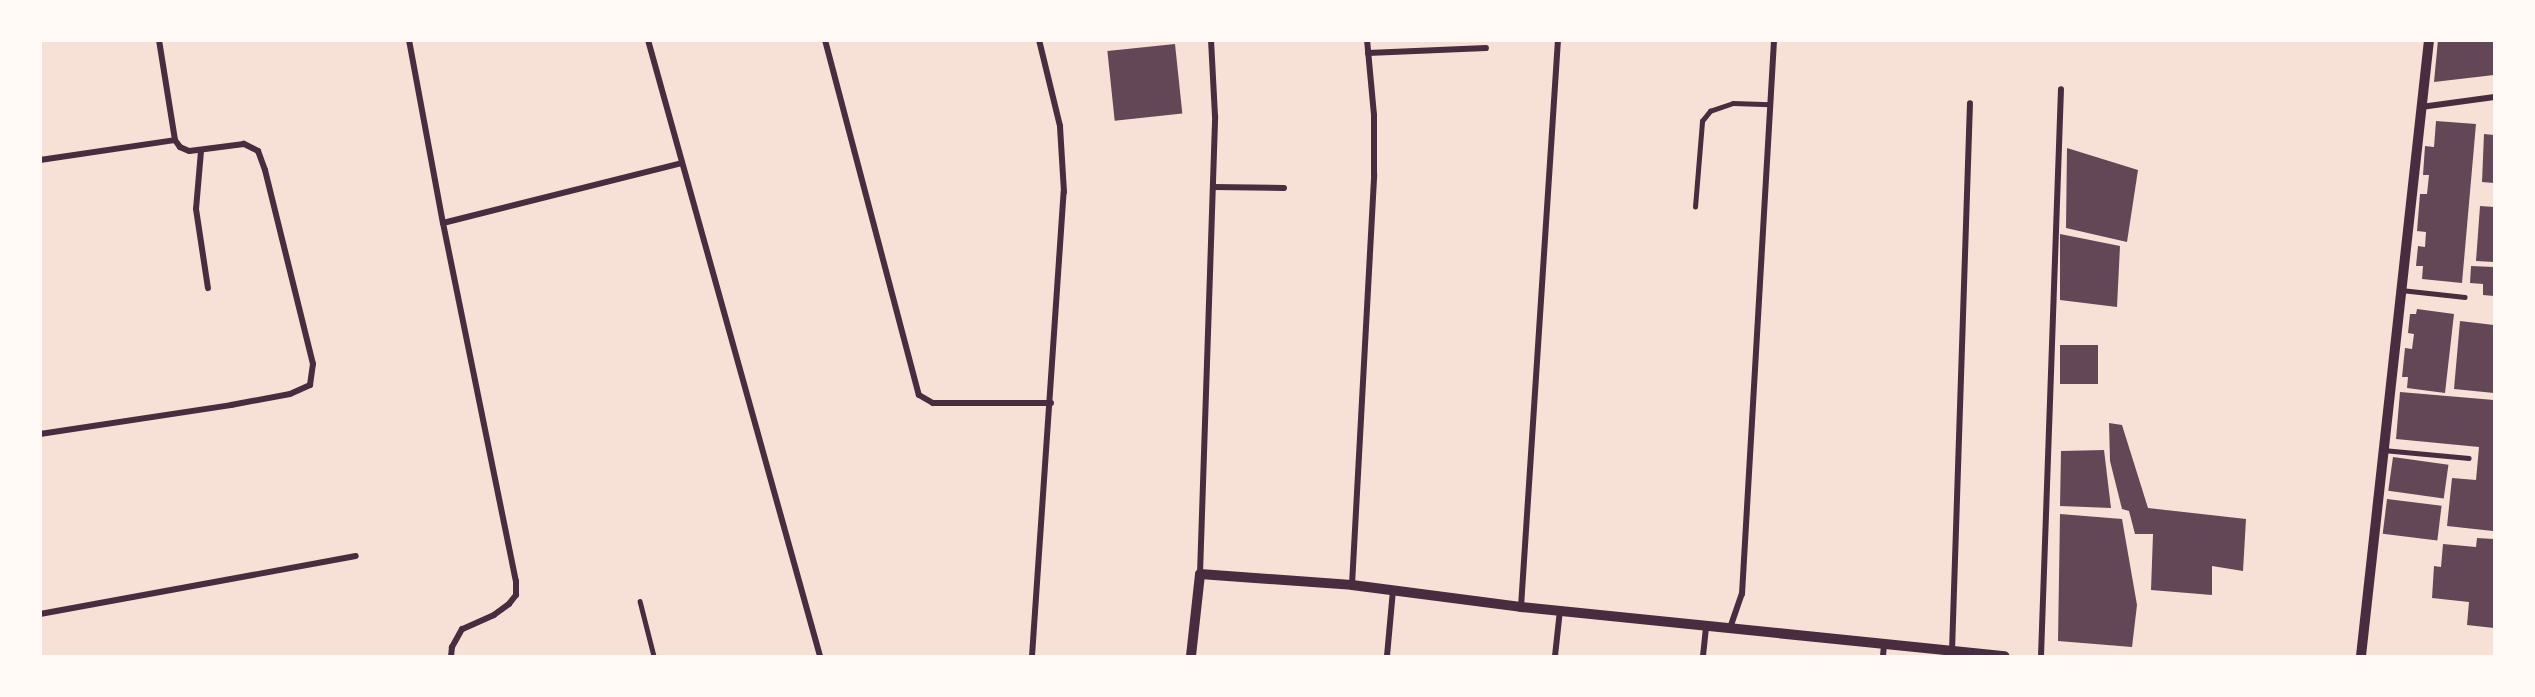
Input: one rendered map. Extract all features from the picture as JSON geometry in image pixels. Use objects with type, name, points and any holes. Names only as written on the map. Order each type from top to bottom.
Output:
[{"type":"street","points":[[40,434],[231,405],[290,394],[310,385],[312,364],[266,170],[258,151],[244,144],[201,151],[189,151],[180,147],[175,140],[159,40]]},
{"type":"street","points":[[410,40],[443,223],[516,581],[516,595],[509,604],[494,615],[462,629],[452,647],[451,657]]},
{"type":"street","points":[[648,40],[820,657]]},
{"type":"street","points":[[825,40],[919,396],[933,403],[1051,403]]},
{"type":"street","points":[[1032,657],[1064,192],[1060,126],[1040,40]]},
{"type":"street","points":[[1191,657],[1200,574],[1213,187],[1215,116],[1211,40]]},
{"type":"street","points":[[1352,585],[1374,175],[1374,115],[1367,40]]},
{"type":"street","points":[[1521,607],[1558,40]]},
{"type":"street","points":[[1730,628],[1742,594],[1774,40]]},
{"type":"street","points":[[2361,657],[2428,40]]},
{"type":"street","points":[[1368,53],[1486,48]]},
{"type":"street","points":[[2041,657],[2061,89]]},
{"type":"street","points":[[2421,107],[2494,97]]},
{"type":"street","points":[[1952,652],[1970,103]]},
{"type":"street","points":[[40,160],[175,140]]},
{"type":"street","points":[[201,151],[196,209],[208,288]]},
{"type":"street","points":[[443,223],[682,163]]},
{"type":"street","points":[[1213,187],[1284,188]]},
{"type":"street","points":[[40,614],[356,556]]},
{"type":"street","points":[[1200,574],[1352,585],[1521,607],[2004,657]]},
{"type":"street","points":[[1388,657],[1393,590]]},
{"type":"street","points":[[1555,657],[1560,610]]},
{"type":"street","points":[[1703,657],[1706,625]]},
{"type":"street","points":[[1883,657],[1884,644]]},
{"type":"lane","points":[[1695,207],[1702,121],[1710,111],[1732,103],[1770,104]]},
{"type":"lane","points":[[2401,290],[2465,297]]},
{"type":"lane","points":[[2383,450],[2469,458]]},
{"type":"lane","points":[[640,601],[654,657]]},
{"type":"building","points":[[2438,40],[2494,40],[2494,75],[2434,82]]},
{"type":"building","points":[[1175,44],[1182,114],[1115,121],[1107,51]]},
{"type":"building","points":[[2436,121],[2476,124],[2462,283],[2422,279],[2423,266],[2416,266],[2418,246],[2425,247],[2426,232],[2417,231],[2420,194],[2427,194],[2429,175],[2423,175],[2425,146],[2434,147]]},
{"type":"building","points":[[2484,134],[2494,135],[2494,183],[2482,182]]},
{"type":"building","points":[[2067,148],[2138,170],[2127,242],[2066,228]]},
{"type":"building","points":[[2480,206],[2494,207],[2494,262],[2476,261]]},
{"type":"building","points":[[2060,234],[2120,246],[2117,307],[2060,300]]},
{"type":"building","points":[[2471,266],[2494,267],[2494,296],[2483,295],[2483,284],[2470,283]]},
{"type":"building","points":[[2417,309],[2454,314],[2445,393],[2407,388],[2408,377],[2402,377],[2405,348],[2412,349],[2414,334],[2408,333],[2410,314],[2416,314]]},
{"type":"building","points":[[2460,321],[2494,325],[2494,393],[2454,389]]},
{"type":"building","points":[[2060,345],[2098,345],[2098,384],[2060,384]]},
{"type":"building","points":[[2400,392],[2494,400],[2493,531],[2447,526],[2452,478],[2476,480],[2479,447],[2396,439]]},
{"type":"building","points":[[2109,423],[2122,425],[2148,508],[2246,519],[2243,571],[2212,566],[2212,595],[2151,590],[2153,534],[2135,534],[2129,511],[2122,509],[2110,461]]},
{"type":"building","points":[[2104,450],[2111,508],[2060,506],[2061,451]]},
{"type":"building","points":[[2393,457],[2448,465],[2444,498],[2388,491]]},
{"type":"building","points":[[2387,499],[2442,506],[2437,540],[2383,534]]},
{"type":"building","points":[[2060,514],[2122,519],[2137,605],[2132,647],[2058,641]]},
{"type":"building","points":[[2477,538],[2494,539],[2494,628],[2467,625],[2469,602],[2432,598],[2434,566],[2441,567],[2443,544],[2476,547]]}]
